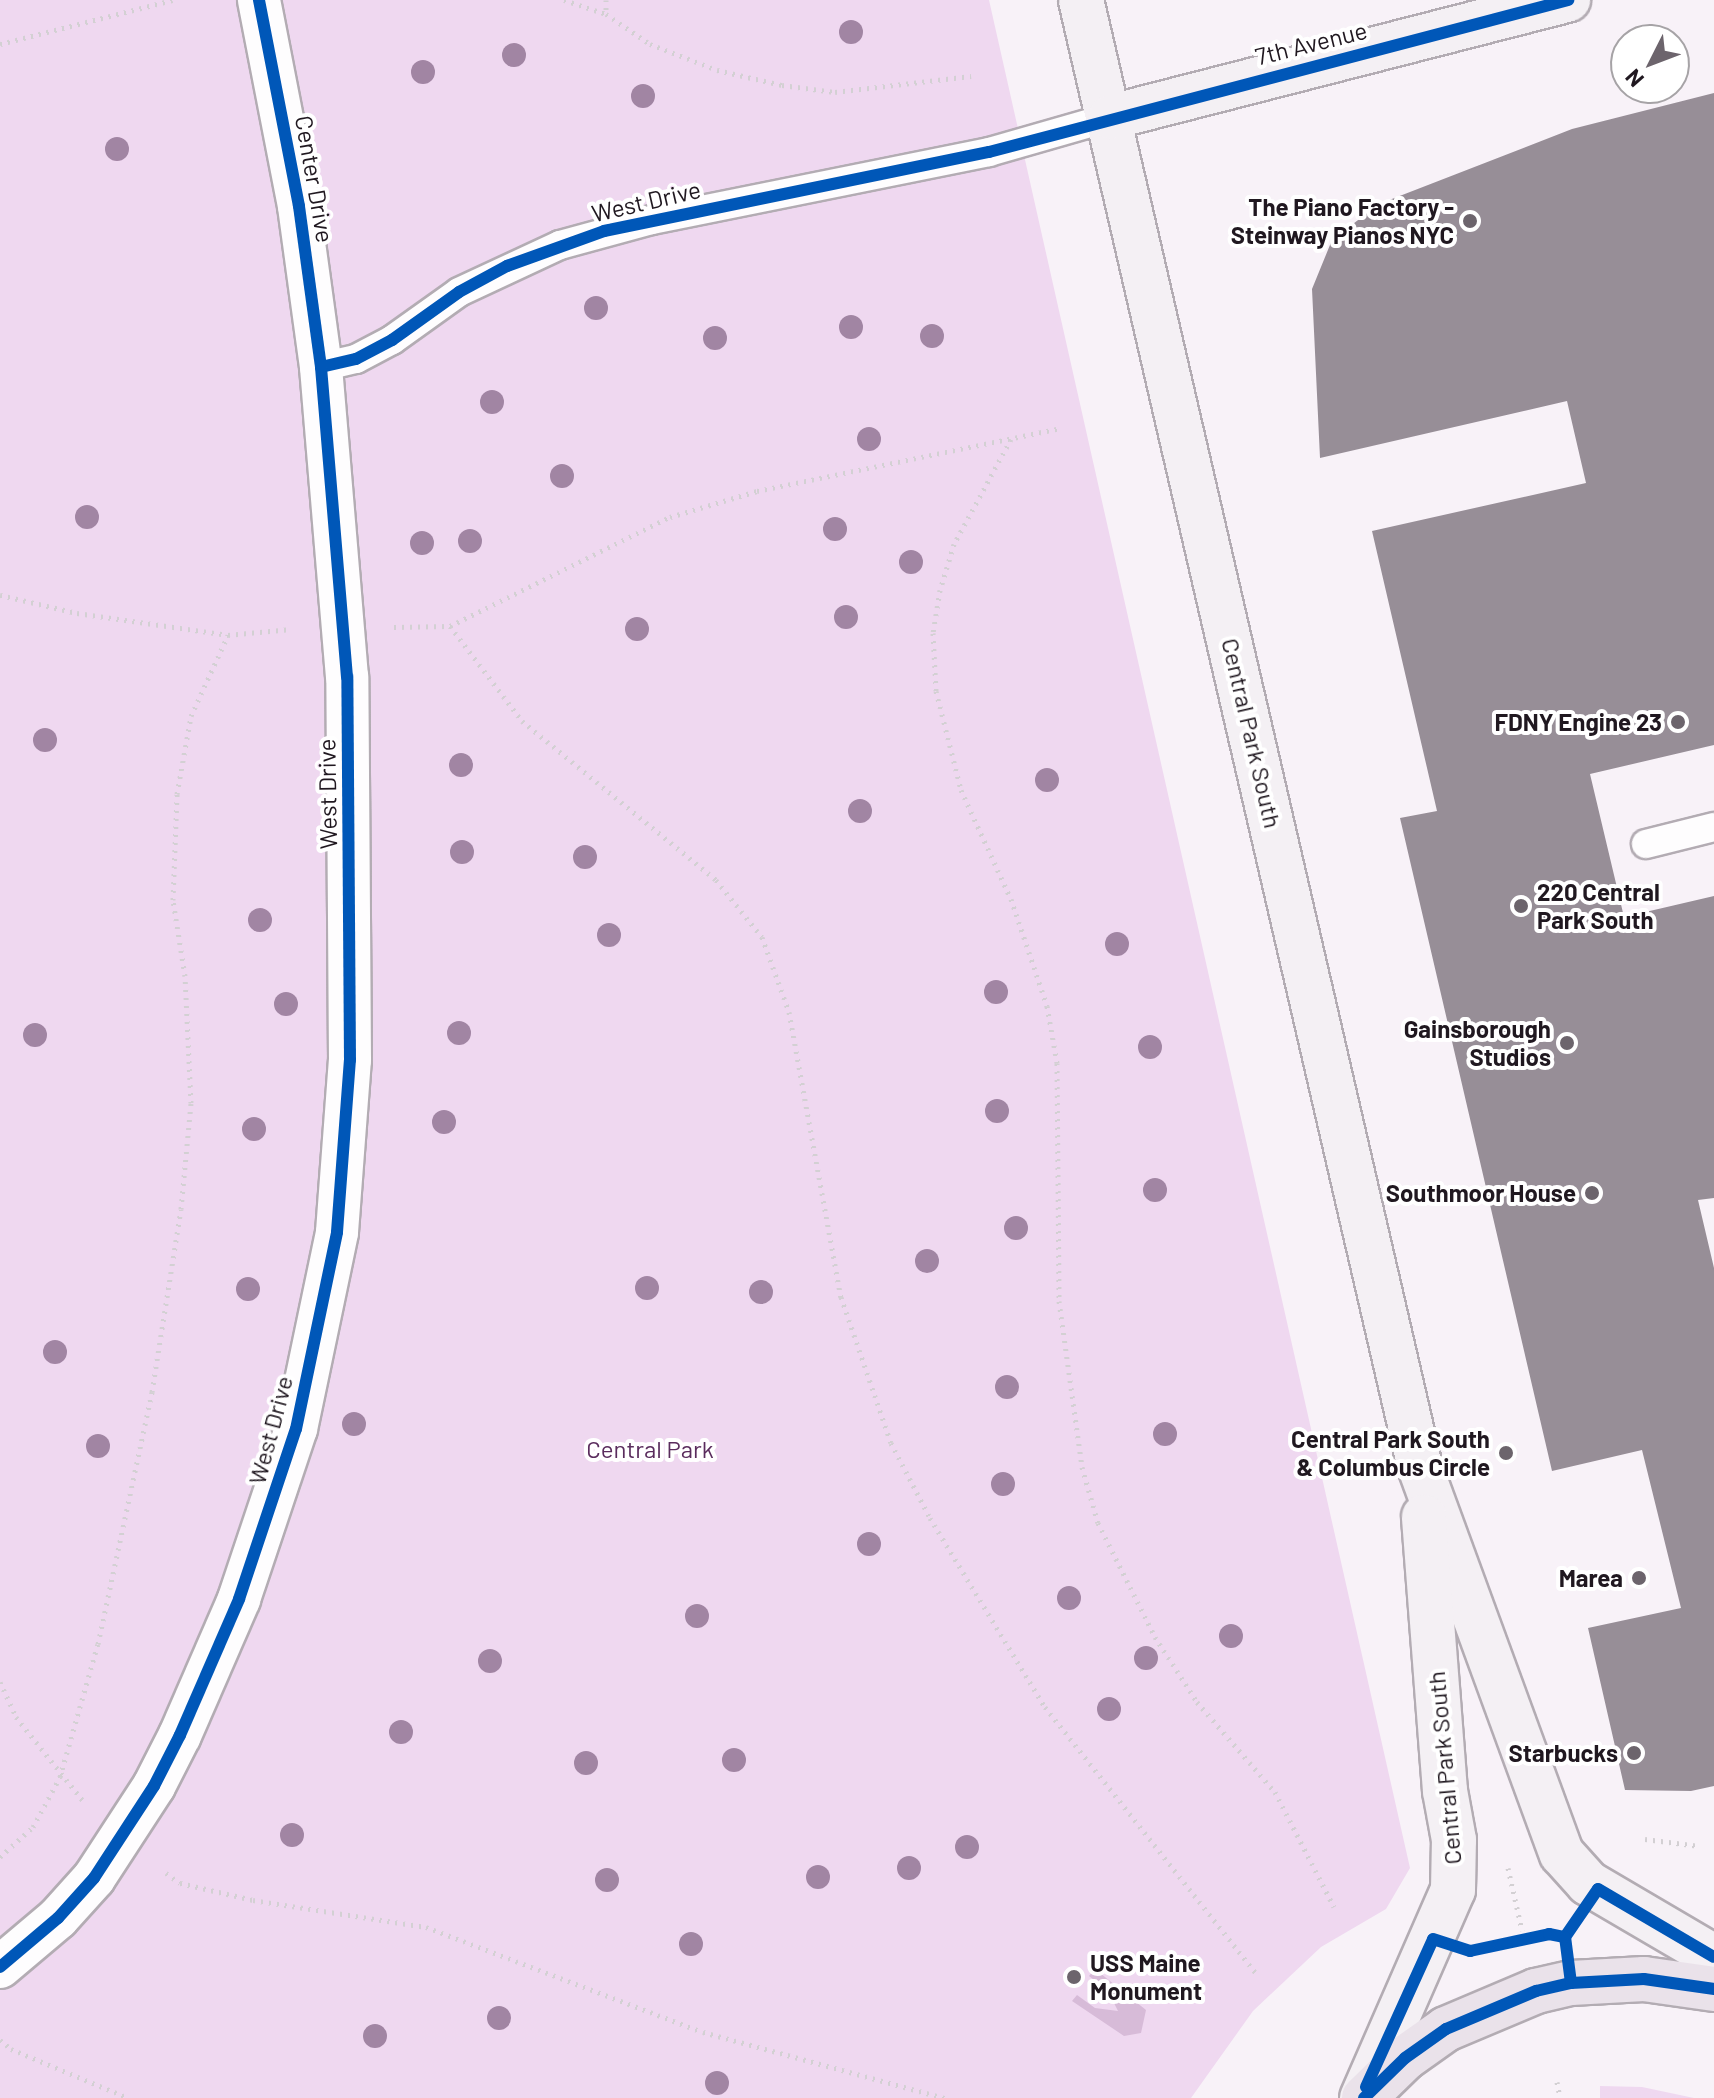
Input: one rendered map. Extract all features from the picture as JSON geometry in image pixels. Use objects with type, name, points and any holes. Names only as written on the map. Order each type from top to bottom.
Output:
[{"type":"main road","name":"Central Park South","points":[[1081,0],[1111,117],[1420,1467],[1562,1854],[1588,1883],[1714,1957]]},
{"type":"main road","name":"7th Avenue","points":[[1111,117],[1568,0]]},
{"type":"main road","name":"Central Park South","points":[[1363,2098],[1453,1890],[1454,1840],[1445,1791],[1420,1467]]},
{"type":"main road","points":[[1363,2098],[1446,2029],[1503,2001],[1571,1983],[1644,1979],[1714,1989]]},
{"type":"street","name":"Center Drive","points":[[259,0],[299,206],[321,367]]},
{"type":"street","name":"West Drive","points":[[0,1967],[58,1918],[94,1878],[154,1786],[239,1599],[296,1429],[337,1232],[346,1140],[352,947],[344,628],[321,367]]},
{"type":"lane","name":"West Drive","points":[[321,367],[356,359],[392,340],[459,292],[560,245],[652,220],[989,152],[1111,117]]},
{"type":"lane","points":[[1646,844],[1714,827]]},
{"type":"path","points":[[0,44],[172,0]]},
{"type":"path","points":[[564,0],[606,14],[650,44],[717,70],[782,85],[835,92],[971,76]]},
{"type":"path","points":[[606,0],[606,14]]},
{"type":"path","points":[[0,595],[77,613],[228,635],[450,626],[670,517],[757,491],[1061,428]]},
{"type":"path","points":[[1011,439],[954,544],[940,590],[933,633],[936,691],[961,790],[1011,899],[1047,1006],[1057,1063],[1059,1301],[1082,1467],[1098,1523],[1155,1637],[1197,1702],[1275,1792],[1334,1907]]},
{"type":"path","points":[[450,626],[522,721],[716,880],[762,937],[792,1027],[841,1297],[891,1443],[930,1518],[1045,1707],[1256,1973]]},
{"type":"path","points":[[0,1857],[33,1827],[60,1777],[98,1644],[152,1392],[181,1209],[191,1103],[185,976],[173,900],[177,794],[191,716],[228,635]]},
{"type":"path","points":[[0,1682],[16,1717],[60,1777],[97,1815]]},
{"type":"path","points":[[1645,1839],[1700,1846]]},
{"type":"path","points":[[1505,1857],[1522,1930]]},
{"type":"path","points":[[166,1873],[180,1883],[253,1900],[426,1927],[703,2032],[945,2098]]},
{"type":"path","points":[[1509,1942],[1549,1934],[1565,1937],[1571,1983]]},
{"type":"path","points":[[0,2040],[11,2049],[129,2098]]},
{"type":"path","points":[[1557,2082],[1560,2098]]},
{"type":"green space","name":"Central Park","points":[[0,0],[989,0],[1410,1868],[1386,1909],[1321,1947],[1253,2011],[1191,2098],[0,2098]]},
{"type":"green space","points":[[1600,2086],[1642,2087],[1694,2098],[1600,2098]]},
{"type":"shaded area","points":[[1095,1969],[1146,2010],[1141,2033],[1124,2036],[1072,2001],[1077,1995],[1095,2008],[1118,2011],[1108,1991],[1089,1976]]},
{"type":"building","points":[[1714,93],[1714,745],[1590,774],[1624,917],[1714,896],[1714,1198],[1698,1200],[1714,1268],[1714,1786],[1691,1791],[1625,1790],[1588,1628],[1681,1608],[1642,1450],[1552,1471],[1400,818],[1437,811],[1372,531],[1586,483],[1567,401],[1320,458],[1312,289],[1332,240],[1379,204],[1572,129],[1671,104],[1690,104],[1690,99]]},
{"type":"cycle path","points":[[0,1967],[58,1918],[94,1878],[154,1786],[180,1735],[239,1599],[296,1429],[337,1232],[350,1060],[347,677],[321,367],[299,206],[259,0]]},
{"type":"cycle path","points":[[321,367],[356,359],[392,340],[459,292],[507,266],[604,231],[989,152],[1568,0]]},
{"type":"cycle path","points":[[1571,1983],[1565,1937],[1598,1889],[1714,1957]]},
{"type":"cycle path","points":[[1366,2087],[1433,1939],[1470,1951],[1549,1934],[1565,1937]]},
{"type":"cycle path","points":[[1364,2098],[1405,2058],[1446,2029],[1536,1991],[1571,1983],[1644,1979],[1714,1989]]},
{"type":"place","name":"The Piano Factory - Steinway Pianos NYC","points":[[1470,221]]},
{"type":"place","name":"FDNY Engine 23","points":[[1678,722]]},
{"type":"place","name":"220 Central Park South","points":[[1521,906]]},
{"type":"place","name":"Gainsborough Studios","points":[[1567,1043]]},
{"type":"place","name":"Southmoor House","points":[[1592,1193]]},
{"type":"place","name":"Central Park South & Columbus Circle","points":[[1506,1453]]},
{"type":"place","name":"Marea","points":[[1639,1578]]},
{"type":"place","name":"Starbucks","points":[[1634,1753]]},
{"type":"place","name":"USS Maine Monument","points":[[1074,1977]]}]
